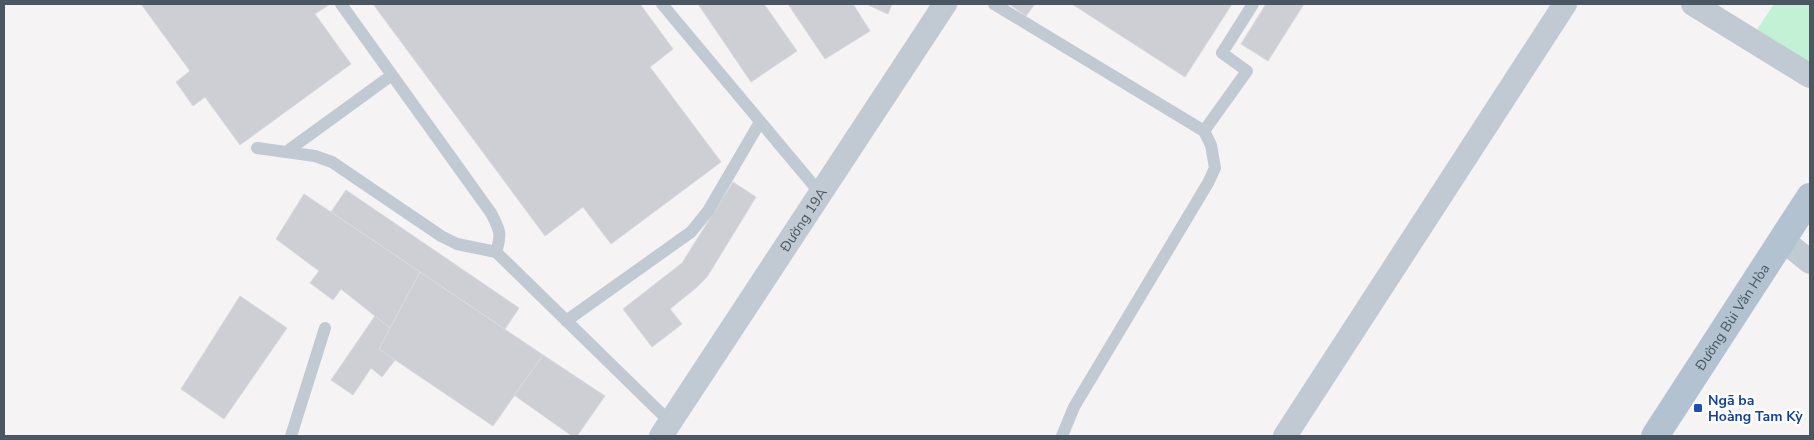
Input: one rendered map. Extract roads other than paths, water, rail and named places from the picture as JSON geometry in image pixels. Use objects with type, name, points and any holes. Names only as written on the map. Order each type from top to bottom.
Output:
[{"type":"main road","name":"Đường Bùi Văn Hòa","points":[[1654,436],[1810,197]]},
{"type":"street","name":"Đường 19A","points":[[666,429],[943,4]]},
{"type":"street","points":[[1285,436],[1565,4]]},
{"type":"street","points":[[1693,4],[1810,76]]},
{"type":"street","points":[[1783,240],[1810,262]]},
{"type":"lane","points":[[341,4],[491,213],[499,227],[501,238],[496,252]]},
{"type":"lane","points":[[662,4],[820,193]]},
{"type":"lane","points":[[994,4],[1204,130],[1211,145],[1215,168],[1208,184],[1074,408],[1062,436]]},
{"type":"lane","points":[[1204,130],[1247,71],[1222,53],[1253,4]]},
{"type":"lane","points":[[286,152],[392,74]]},
{"type":"lane","points":[[566,321],[691,232],[708,211],[760,122]]},
{"type":"lane","points":[[257,148],[315,156],[332,162],[441,236],[457,244],[496,252],[566,321],[666,429]]},
{"type":"lane","points":[[291,436],[325,328]]},
{"type":"place","name":"Ngã ba Hoàng Tam Kỳ","points":[[1698,408]]}]
